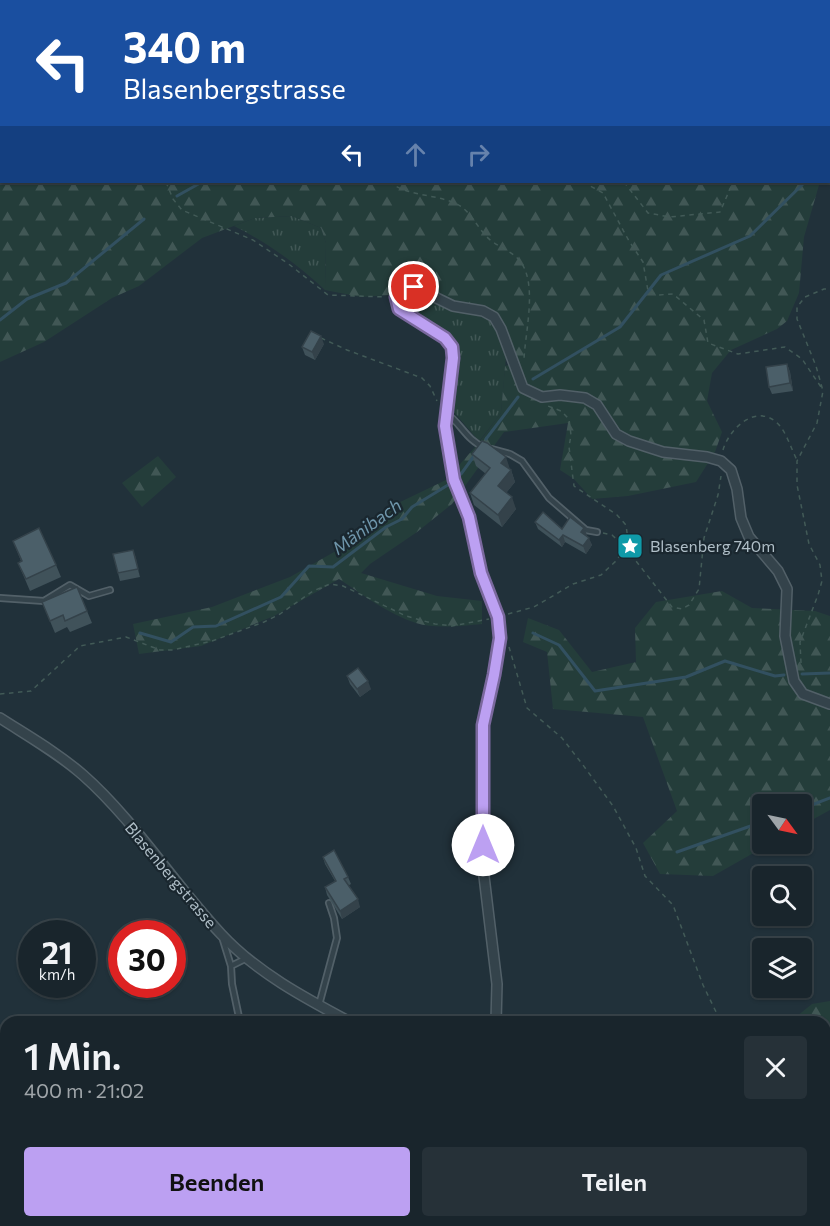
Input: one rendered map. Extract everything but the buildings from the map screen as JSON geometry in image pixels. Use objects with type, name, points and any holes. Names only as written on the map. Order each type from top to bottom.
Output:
[{"type":"street","points":[[496,1016],[495,961],[483,868],[483,725],[500,638],[498,617],[481,573],[469,517],[454,480],[445,426],[453,358],[452,347],[445,338],[399,309],[396,297],[404,288],[414,287],[453,306],[483,311],[494,317],[501,329],[523,388],[542,397],[560,394],[585,398],[597,405],[616,434],[629,441],[663,452],[706,457],[720,461],[731,470],[737,489],[741,518],[749,537],[778,571],[787,588],[785,636],[795,681],[804,693],[830,704]]},
{"type":"street","name":"Blasenbergstrasse","points":[[0,718],[60,758],[105,797],[222,935],[247,958],[339,1016]]},
{"type":"lane","points":[[446,413],[454,418],[466,434],[480,446],[510,454],[522,461],[549,498],[586,530],[597,532]]},
{"type":"lane","points":[[0,598],[44,601],[70,585],[89,596],[110,590]]},
{"type":"lane","points":[[319,1005],[337,938],[329,903]]},
{"type":"lane","points":[[222,935],[231,966],[239,1016]]},
{"type":"lane","points":[[231,966],[247,958]]},
{"type":"path","points":[[166,183],[173,199],[182,210],[253,240],[328,295],[396,297]]},
{"type":"path","points":[[391,183],[404,190],[454,203],[467,210],[487,237],[518,259],[526,271],[529,291],[524,361]]},
{"type":"path","points":[[585,183],[603,193],[643,262],[648,291],[658,295],[673,294],[704,320],[708,343],[738,354],[785,347],[802,359],[823,391]]},
{"type":"path","points":[[625,183],[648,213],[670,217],[720,212],[733,183]]},
{"type":"path","points":[[793,675],[800,666],[802,657],[800,642],[822,581],[820,566],[809,544],[796,485],[797,461],[817,423],[823,391],[816,366],[797,319],[798,307],[805,297],[824,289],[830,289]]},
{"type":"path","points":[[315,336],[422,378],[430,386],[438,402]]},
{"type":"path","points":[[0,694],[31,691],[80,646],[126,637],[160,650],[173,650],[212,641],[280,614],[313,591],[330,584],[343,586],[406,616],[452,626],[534,607],[573,584],[601,575],[617,560],[625,547],[628,540],[626,525],[617,516],[574,486],[569,447],[571,435],[569,419],[561,411],[540,404]]},
{"type":"path","points":[[597,532],[612,535],[625,547],[672,607],[682,609],[689,605],[699,589],[704,538],[722,481],[720,461],[728,436],[737,426],[753,417],[768,417],[779,424],[797,461]]},
{"type":"path","points":[[500,638],[511,649],[527,708],[562,738],[583,765],[613,806],[636,848],[645,876],[673,905],[703,985],[718,1016]]},
{"type":"green space","points":[[0,183],[823,183],[819,185],[804,237],[799,293],[787,321],[777,329],[731,350],[712,373],[707,401],[722,432],[715,452],[696,482],[628,496],[592,499],[574,479],[560,470],[568,423],[504,432],[452,504],[361,573],[437,596],[482,601],[482,624],[440,626],[416,623],[386,609],[339,579],[274,616],[201,646],[139,654],[133,624],[212,607],[290,577],[357,539],[396,504],[446,480],[501,413],[505,366],[516,362],[500,316],[452,302],[405,284],[390,295],[361,297],[325,290],[326,243],[321,228],[292,216],[255,218],[202,238],[139,286],[112,298],[44,342],[0,362]]},
{"type":"green space","points":[[292,216],[321,228],[326,243],[325,290],[282,255],[234,226],[255,218]]},
{"type":"green space","points":[[416,293],[487,319],[498,327],[506,357],[501,413],[480,440],[453,411],[450,400],[458,356],[457,346],[447,333],[413,315],[403,305],[404,295]]},
{"type":"green space","points":[[158,456],[176,477],[142,507],[122,483]]},
{"type":"green space","points":[[722,591],[752,608],[815,611],[830,616],[830,810],[812,820],[812,794],[752,794],[752,854],[713,876],[660,874],[643,843],[677,811],[643,717],[553,709],[547,652],[523,642],[528,618],[559,630],[592,672],[636,662],[635,628],[656,602]]},
{"type":"green space","points":[[830,1001],[830,1016],[797,1016],[812,1004]]},
{"type":"waterway","points":[[177,196],[200,183]]},
{"type":"waterway","name":"Mänibach","points":[[533,379],[620,327],[661,275],[750,236],[804,183]]},
{"type":"waterway","points":[[0,320],[27,299],[66,283],[144,219]]},
{"type":"waterway","name":"Mänibach","points":[[486,439],[518,397]]},
{"type":"waterway","name":"Mänibach","points":[[461,474],[474,456]]},
{"type":"waterway","name":"Mänibach","points":[[140,633],[171,642],[193,627],[216,626],[281,597],[309,566],[333,567],[386,527],[402,519],[412,507],[448,485]]},
{"type":"waterway","points":[[533,633],[559,645],[595,691],[686,677],[725,661],[775,676],[784,675]]},
{"type":"waterway","points":[[802,674],[830,673]]},
{"type":"waterway","points":[[812,805],[830,798]]},
{"type":"waterway","points":[[677,852],[752,826]]},
{"type":"place","name":"Blasenberg 740m","points":[[630,546]]},
{"type":"route","points":[[414,287],[404,288],[396,297],[399,309],[432,328],[452,347],[453,358],[445,426],[454,480],[469,517],[481,573],[498,617],[500,638],[483,725],[483,845]]}]
